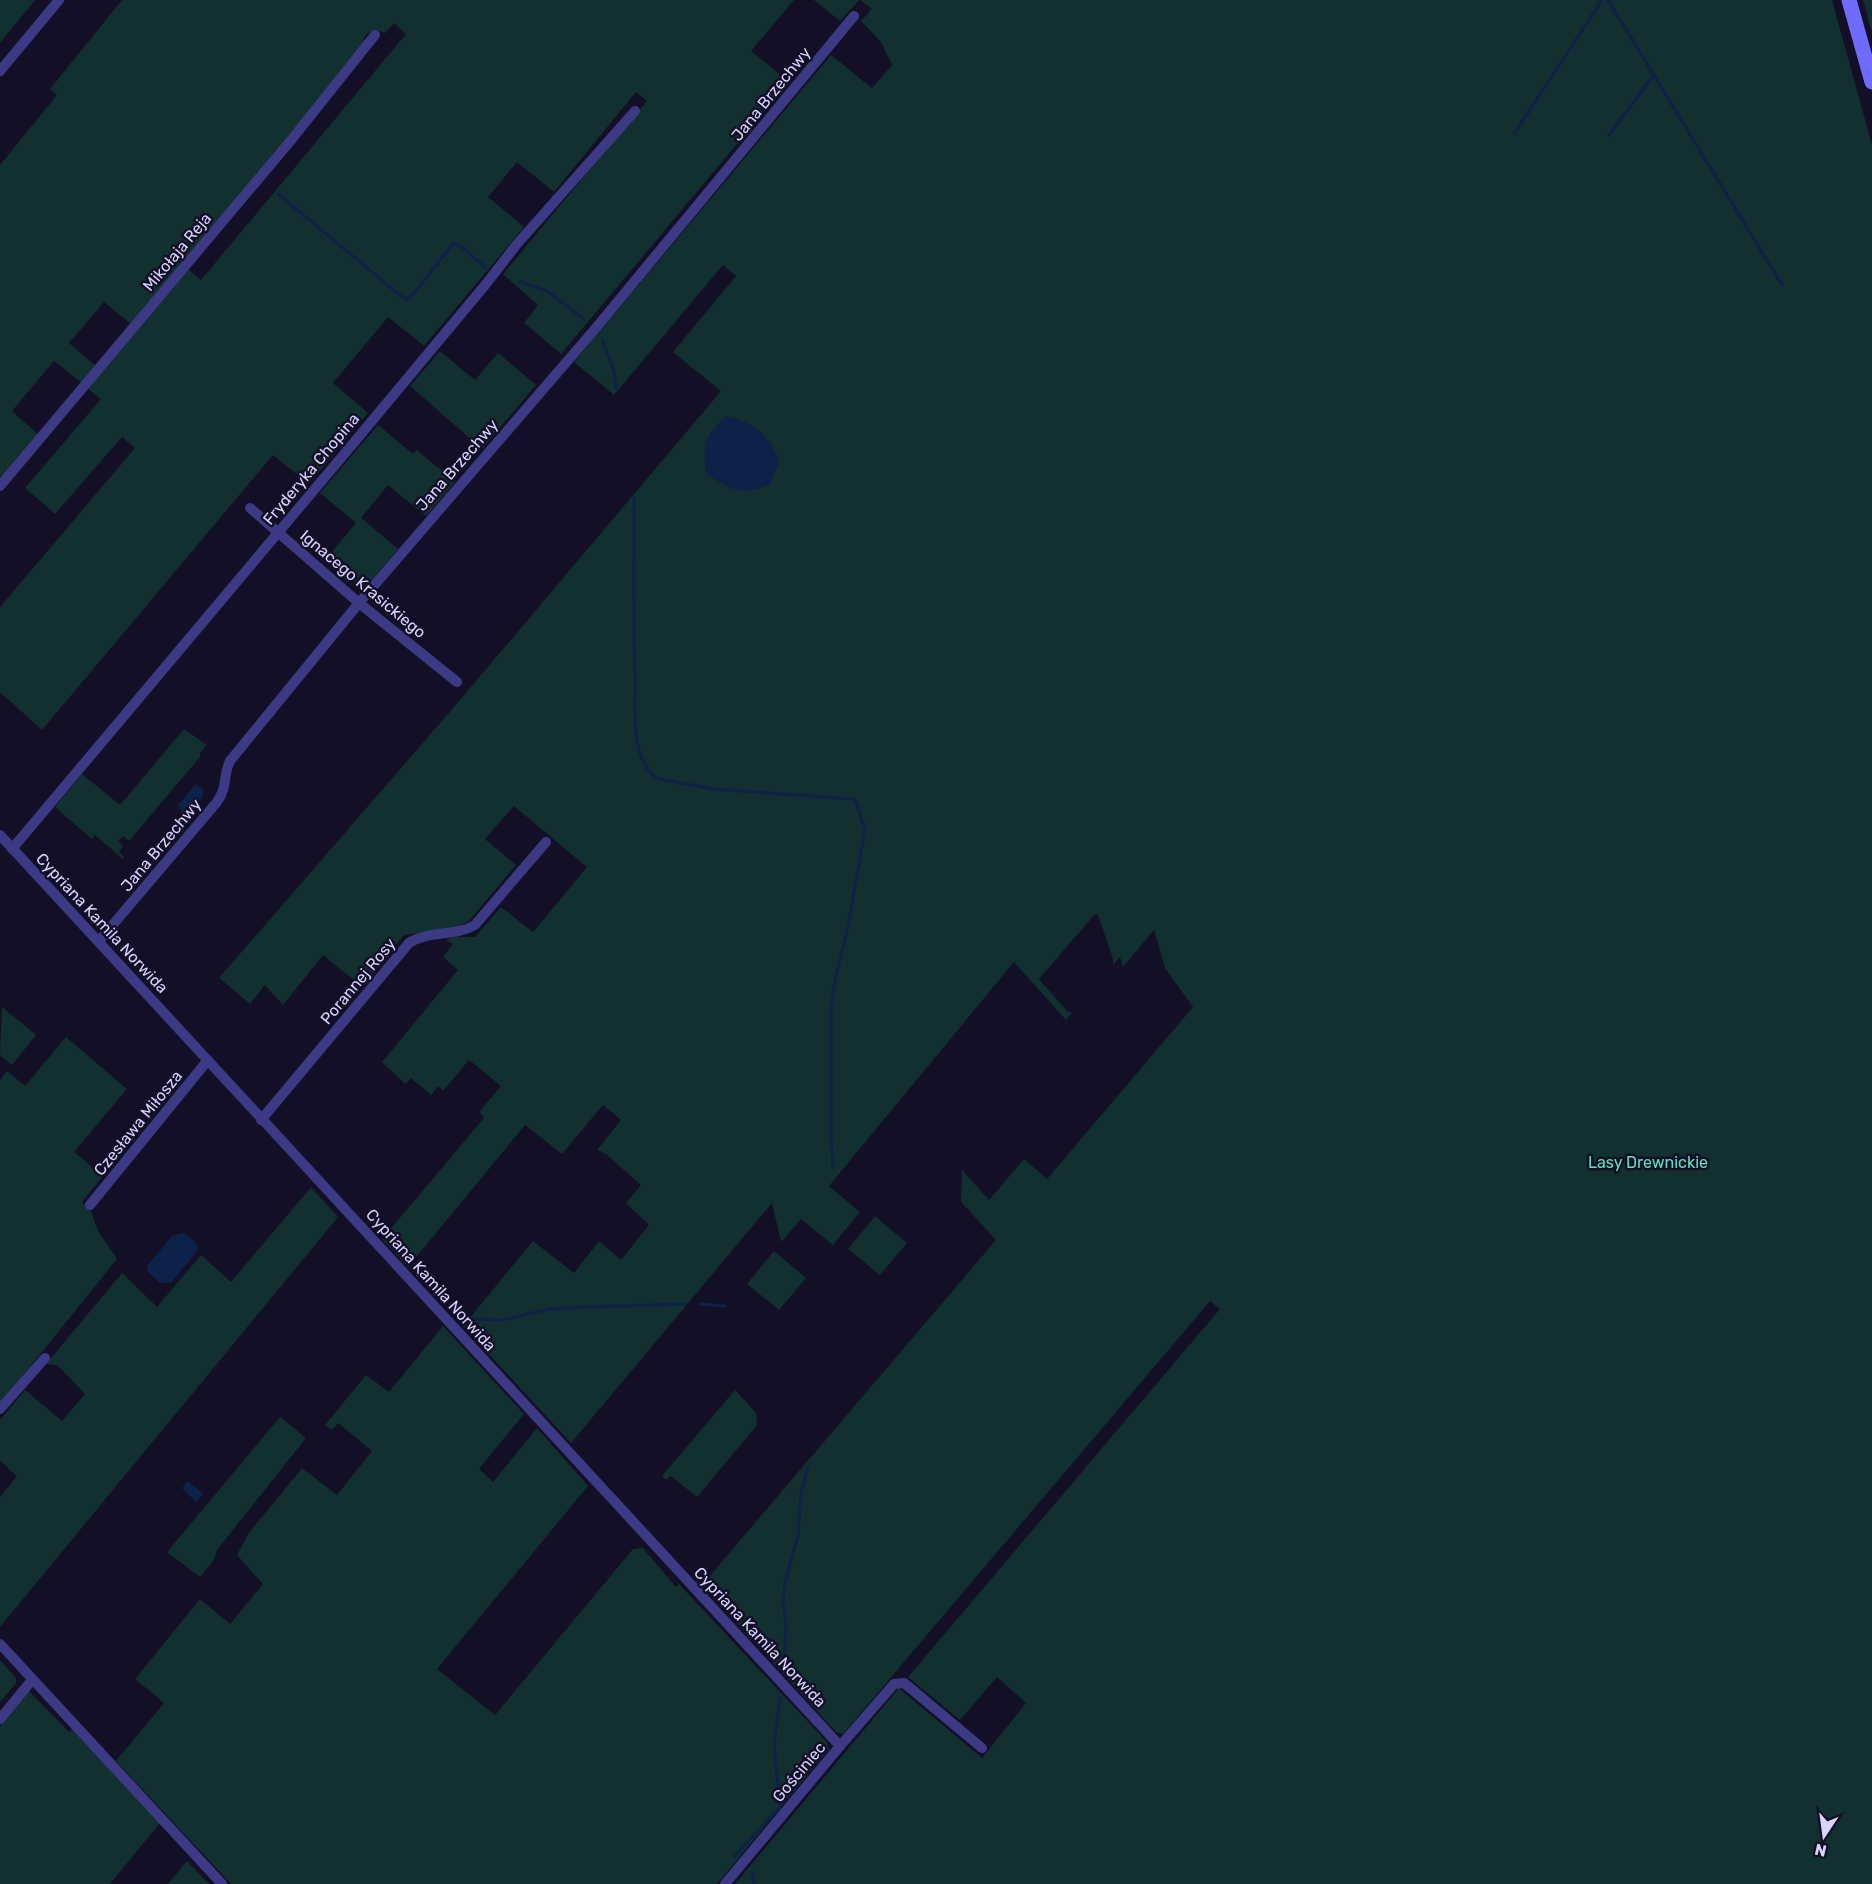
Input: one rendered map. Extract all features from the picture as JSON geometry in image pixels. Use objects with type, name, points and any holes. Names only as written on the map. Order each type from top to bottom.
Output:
[{"type":"main road","points":[[1849,0],[1872,82]]},
{"type":"street","points":[[0,71],[59,0]]},
{"type":"street","name":"Jana Brzechwy","points":[[99,941],[217,802],[225,788],[226,772],[230,761],[359,603],[595,328],[854,16]]},
{"type":"street","name":"Mikołaja Reja","points":[[0,486],[299,131],[375,35]]},
{"type":"street","name":"Fryderyka Chopina","points":[[12,849],[456,321],[517,244],[635,111]]},
{"type":"street","name":"Ignacego Krasickiego","points":[[250,508],[359,603],[457,682]]},
{"type":"street","name":"Cypriana Kamila Norwida","points":[[0,835],[840,1746]]},
{"type":"street","name":"Porannej Rosy","points":[[261,1120],[410,943],[420,937],[464,931],[475,925],[546,842]]},
{"type":"street","name":"Czesława Miłosza","points":[[90,1204],[208,1060]]},
{"type":"street","points":[[0,1409],[45,1358]]},
{"type":"street","points":[[0,1644],[222,1884]]},
{"type":"street","points":[[0,1719],[32,1680]]},
{"type":"street","name":"Gościniec","points":[[725,1884],[840,1746],[890,1688],[898,1683],[909,1686],[982,1748]]},
{"type":"green space","points":[[0,0],[35,0],[0,43]]},
{"type":"green space","points":[[122,0],[794,0],[751,51],[789,82],[561,354],[524,323],[538,305],[503,274],[647,101],[636,92],[554,192],[517,162],[488,197],[524,227],[424,346],[388,317],[333,383],[368,413],[309,484],[273,455],[42,730],[0,692],[0,607],[135,448],[122,437],[55,514],[25,488],[101,399],[87,388],[188,269],[201,280],[406,34],[394,23],[385,33],[376,30],[366,34],[360,50],[131,324],[104,302],[69,343],[96,366],[82,383],[54,361],[12,411],[39,435],[0,481],[0,165],[57,95],[50,89]]},
{"type":"green space","points":[[814,0],[859,0],[840,21]]},
{"type":"green space","name":"Lasy Drewnickie","points":[[860,0],[1832,0],[1872,145],[1872,1884],[735,1884],[899,1688],[982,1758],[1026,1703],[997,1677],[960,1720],[908,1677],[1220,1309],[1210,1301],[843,1734],[836,1732],[702,1585],[996,1240],[961,1202],[962,1170],[989,1200],[1024,1159],[1047,1179],[1193,1007],[1165,968],[1154,930],[1123,967],[1120,957],[1113,965],[1098,915],[1095,914],[1039,979],[1068,1012],[1073,1012],[1066,1020],[1014,962],[829,1186],[860,1212],[833,1245],[801,1219],[781,1242],[772,1203],[571,1443],[463,1326],[533,1241],[574,1273],[599,1241],[621,1260],[649,1225],[626,1203],[641,1185],[606,1154],[597,1150],[621,1120],[603,1105],[562,1154],[525,1125],[408,1267],[382,1239],[484,1118],[479,1112],[501,1086],[469,1060],[443,1091],[438,1086],[431,1095],[411,1078],[405,1084],[382,1062],[458,970],[443,957],[453,944],[446,940],[453,937],[475,937],[501,907],[533,932],[587,867],[514,806],[485,839],[516,865],[468,922],[453,927],[404,935],[357,991],[355,981],[323,955],[283,1005],[265,985],[250,1004],[219,978],[460,700],[721,391],[673,352],[736,276],[723,265],[614,395],[574,362],[831,55],[872,88],[892,65],[881,42],[861,21],[872,9]]},
{"type":"green space","points":[[1863,0],[1872,0],[1872,33]]},
{"type":"green space","points":[[440,351],[475,380],[498,353],[536,385],[482,449],[410,386]]},
{"type":"green space","points":[[378,425],[413,454],[417,450],[455,482],[426,516],[388,485],[361,518],[398,549],[366,587],[360,588],[326,559],[356,523],[320,493]]},
{"type":"green space","points":[[184,729],[207,745],[200,753],[200,757],[129,841],[123,836],[118,841],[123,846],[119,852],[124,857],[123,859],[95,835],[92,839],[55,807],[82,774],[120,805]]},
{"type":"green space","points":[[2,1007],[36,1035],[12,1065],[0,1055]]},
{"type":"green space","points":[[66,1037],[127,1089],[74,1152],[103,1176],[82,1202],[91,1211],[98,1231],[117,1259],[0,1404],[0,1080],[7,1071],[25,1086]]},
{"type":"green space","points":[[311,1187],[338,1217],[0,1627],[0,1497],[17,1476],[0,1461],[0,1420],[25,1390],[62,1421],[85,1394],[57,1365],[46,1364],[122,1273],[157,1307],[201,1255],[231,1282]]},
{"type":"green space","points":[[875,1216],[907,1243],[880,1275],[848,1249]]},
{"type":"green space","points":[[774,1251],[806,1278],[779,1310],[747,1284]]},
{"type":"green space","points":[[443,1326],[524,1414],[479,1469],[493,1482],[537,1428],[588,1486],[437,1669],[495,1715],[633,1549],[643,1548],[676,1587],[679,1584],[827,1742],[829,1749],[717,1884],[231,1884],[116,1761],[164,1703],[135,1679],[200,1599],[230,1624],[263,1584],[237,1555],[248,1534],[302,1468],[337,1495],[372,1451],[338,1423],[332,1430],[325,1425],[366,1375],[389,1392]]},
{"type":"green space","points":[[735,1390],[756,1413],[757,1425],[697,1497],[671,1476],[666,1480],[662,1476]]},
{"type":"green space","points":[[280,1417],[306,1438],[217,1550],[214,1560],[200,1577],[167,1552]]},
{"type":"green space","points":[[0,1660],[16,1678],[16,1683],[0,1702]]},
{"type":"green space","points":[[29,1691],[69,1732],[72,1729],[160,1823],[110,1884],[0,1884],[0,1726]]},
{"type":"green space","points":[[187,1861],[209,1884],[168,1884]]},
{"type":"water","points":[[726,416],[753,426],[771,444],[779,462],[770,485],[751,490],[736,490],[706,473],[704,455],[709,435]]},
{"type":"water","points":[[195,785],[204,790],[202,798],[191,812],[182,813],[178,805]]},
{"type":"water","points":[[183,1233],[193,1240],[198,1250],[171,1283],[160,1283],[148,1272],[147,1266],[172,1236]]},
{"type":"water","points":[[188,1481],[203,1494],[196,1502],[182,1488]]},
{"type":"waterway","points":[[1514,134],[1602,0]]},
{"type":"waterway","points":[[1608,0],[1782,285]]},
{"type":"waterway","points":[[1609,135],[1654,75]]},
{"type":"waterway","points":[[278,194],[401,296],[409,299],[454,243],[486,268]]},
{"type":"waterway","points":[[520,282],[547,291],[584,319]]},
{"type":"waterway","points":[[602,340],[614,371],[616,388]]},
{"type":"waterway","points":[[634,498],[635,722],[639,750],[649,771],[655,778],[713,789],[853,799],[865,830],[831,1007],[833,1168]]},
{"type":"waterway","points":[[475,1319],[503,1320],[549,1309],[685,1304]]},
{"type":"waterway","points":[[700,1304],[725,1306]]},
{"type":"waterway","points":[[783,1673],[786,1625],[783,1601],[785,1582],[798,1536],[801,1493],[808,1468]]},
{"type":"waterway","points":[[734,1857],[780,1807],[774,1745],[780,1698]]},
{"type":"waterway","points":[[752,1872],[754,1884]]}]
